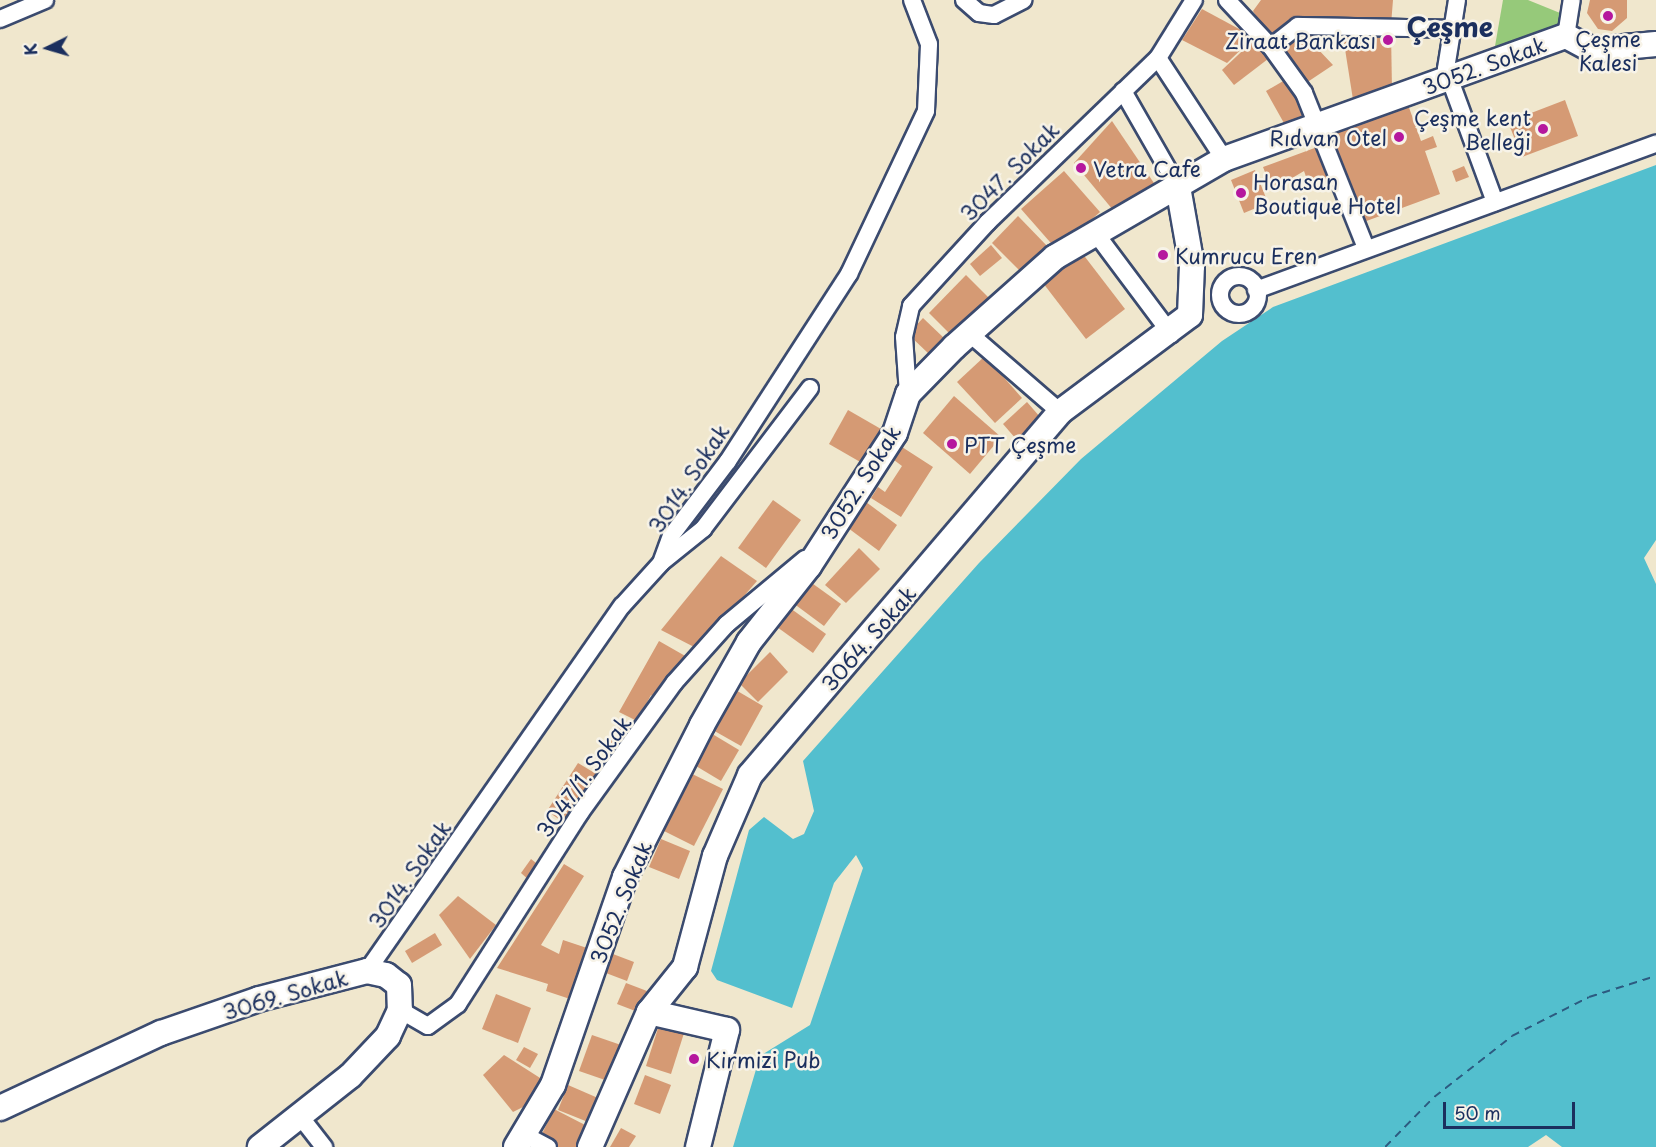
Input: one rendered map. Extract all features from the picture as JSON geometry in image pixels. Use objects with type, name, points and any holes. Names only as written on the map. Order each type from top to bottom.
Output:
[{"type":"street","points":[[0,19],[45,0]]},
{"type":"street","name":"3014. Sokak","points":[[367,972],[595,643],[661,563],[671,536],[728,461],[849,274],[926,111],[929,44],[912,0]]},
{"type":"street","points":[[964,0],[979,13],[994,15],[1023,0]]},
{"type":"street","name":"3047. Sokak","points":[[908,394],[904,337],[911,306],[988,222],[1158,58],[1194,0]]},
{"type":"street","points":[[1457,0],[1452,29],[1449,76],[1495,202]]},
{"type":"street","points":[[1572,0],[1576,40],[1592,50],[1656,44]]},
{"type":"street","points":[[1237,3],[1271,47],[1321,126],[1366,248]]},
{"type":"street","points":[[1271,47],[1298,26],[1452,29]]},
{"type":"street","name":"3052. Sokak","points":[[520,1141],[552,1084],[630,867],[749,642],[819,547],[895,433],[908,394],[1055,257],[1094,231],[1178,187],[1224,159],[1321,126],[1449,76],[1576,40],[1656,33]]},
{"type":"street","points":[[1158,58],[1224,159]]},
{"type":"street","points":[[1123,91],[1178,187]]},
{"type":"street","points":[[1256,290],[1656,144]]},
{"type":"street","name":"3064. Sokak","points":[[590,1147],[649,1012],[685,967],[716,856],[750,775],[1060,412],[1171,334],[1190,315],[1195,299],[1178,187]]},
{"type":"street","points":[[1094,231],[1171,334]]},
{"type":"street","points":[[970,334],[1060,412]]},
{"type":"street","points":[[661,563],[704,529],[810,388]]},
{"type":"street","name":"3047/1. Sokak","points":[[400,1010],[428,1026],[458,1004],[580,813],[674,683],[727,624],[819,547]]},
{"type":"street","name":"3069. Sokak","points":[[0,1108],[160,1033],[259,999],[367,972],[386,975],[399,985],[400,1010]]},
{"type":"street","points":[[260,1147],[357,1068],[388,1036],[400,1010]]},
{"type":"street","points":[[649,1012],[727,1030],[698,1147]]},
{"type":"street","points":[[299,1115],[324,1147]]},
{"type":"street","points":[[520,1141],[548,1147]]},
{"type":"green space","points":[[1503,0],[1528,0],[1565,15],[1563,26],[1494,52]]},
{"type":"water","points":[[1656,165],[1656,540],[1644,558],[1656,584],[1656,1147],[1562,1147],[1546,1135],[1528,1147],[733,1147],[760,1056],[810,1025],[863,868],[856,855],[834,883],[792,1008],[717,980],[711,971],[749,830],[764,817],[793,839],[804,834],[814,811],[803,761],[979,563],[1081,459],[1222,341],[1273,307]]},
{"type":"building","points":[[1261,0],[1393,0],[1391,25],[1316,22],[1272,42],[1253,11]]},
{"type":"building","name":"Çeşme Kalesi","points":[[1590,0],[1627,0],[1627,18],[1612,31],[1598,29],[1587,13]]},
{"type":"building","points":[[1202,9],[1254,37],[1227,63],[1182,40]]},
{"type":"building","points":[[1317,29],[1323,42],[1316,47],[1333,65],[1306,83],[1281,46]]},
{"type":"building","points":[[1342,30],[1391,32],[1392,90],[1354,106]]},
{"type":"building","points":[[1254,40],[1268,59],[1234,85],[1222,70]]},
{"type":"building","points":[[1285,80],[1313,120],[1289,132],[1266,91]]},
{"type":"building","name":"Çeşme kent Belleği","points":[[1565,100],[1578,136],[1522,157],[1508,122]]},
{"type":"building","points":[[1407,102],[1421,141],[1433,136],[1437,147],[1425,151],[1440,194],[1361,223],[1328,131]]},
{"type":"building","points":[[1112,121],[1160,192],[1113,210],[1074,163]]},
{"type":"building","points":[[1320,146],[1332,180],[1310,188],[1304,171],[1272,190],[1263,167]]},
{"type":"building","points":[[1464,166],[1469,177],[1456,182],[1452,171]]},
{"type":"building","points":[[1255,170],[1268,203],[1244,213],[1231,180]]},
{"type":"building","points":[[1064,171],[1100,212],[1057,250],[1021,209]]},
{"type":"building","points":[[1018,216],[1049,248],[1023,274],[992,243]]},
{"type":"building","points":[[991,245],[1002,258],[980,276],[970,264]]},
{"type":"building","points":[[1082,253],[1125,309],[1086,339],[1043,283]]},
{"type":"building","points":[[966,275],[993,302],[956,340],[929,313]]},
{"type":"building","points":[[923,318],[945,339],[930,355],[908,334]]},
{"type":"building","points":[[985,356],[1022,398],[995,423],[957,382]]},
{"type":"building","points":[[954,396],[1001,437],[970,474],[923,433]]},
{"type":"building","points":[[1027,402],[1047,425],[1022,446],[1003,424]]},
{"type":"building","points":[[848,410],[881,429],[862,463],[829,444]]},
{"type":"building","points":[[902,447],[933,467],[901,517],[871,498],[878,487],[885,492],[902,466],[894,460]]},
{"type":"building","points":[[773,500],[801,520],[766,568],[738,548]]},
{"type":"building","points":[[866,502],[897,525],[879,551],[848,528]]},
{"type":"building","points":[[859,548],[880,569],[846,603],[825,585]]},
{"type":"building","points":[[721,556],[757,581],[698,649],[661,630]]},
{"type":"building","points":[[809,581],[841,604],[824,626],[793,603]]},
{"type":"building","points":[[790,608],[826,634],[813,653],[777,627]]},
{"type":"building","points":[[659,641],[687,657],[654,698],[651,695],[637,721],[619,712]]},
{"type":"building","points":[[770,652],[788,672],[758,702],[739,683]]},
{"type":"building","points":[[734,689],[763,706],[741,746],[711,729]]},
{"type":"building","points":[[622,719],[634,727],[618,751],[606,744]]},
{"type":"building","points":[[709,732],[739,750],[721,781],[691,763]]},
{"type":"building","points":[[578,763],[598,775],[566,824],[547,811]]},
{"type":"building","points":[[684,770],[723,789],[694,846],[656,827]]},
{"type":"building","points":[[661,839],[690,851],[679,879],[649,867]]},
{"type":"building","points":[[531,859],[541,867],[530,881],[521,873]]},
{"type":"building","points":[[564,864],[584,876],[541,945],[559,954],[563,940],[590,949],[573,1000],[546,991],[548,984],[497,968]]},
{"type":"building","points":[[458,896],[496,925],[470,959],[439,915]]},
{"type":"building","points":[[435,933],[442,945],[412,963],[405,951]]},
{"type":"building","points":[[605,951],[634,962],[627,981],[598,970]]},
{"type":"building","points":[[626,983],[647,991],[638,1012],[617,1004]]},
{"type":"building","points":[[496,994],[531,1008],[518,1043],[482,1029]]},
{"type":"building","points":[[660,1022],[685,1030],[671,1074],[646,1066]]},
{"type":"building","points":[[592,1035],[621,1045],[608,1081],[579,1071]]},
{"type":"building","points":[[524,1047],[538,1054],[530,1068],[516,1060]]},
{"type":"building","points":[[504,1055],[548,1083],[537,1100],[513,1112],[483,1075]]},
{"type":"building","points":[[645,1075],[671,1085],[660,1114],[634,1104]]},
{"type":"building","points":[[568,1085],[598,1098],[588,1122],[558,1110]]},
{"type":"building","points":[[554,1109],[589,1127],[578,1147],[558,1147],[540,1138]]},
{"type":"building","points":[[621,1128],[636,1136],[629,1147],[610,1147]]},
{"type":"ferry route","points":[[1385,1147],[1434,1097],[1512,1036],[1589,997],[1656,976]]},
{"type":"place","name":"Çeşme Kalesi","points":[[1608,16]]},
{"type":"place","name":"Ziraat Bankası","points":[[1388,40]]},
{"type":"place","name":"Çeşme kent Belleği","points":[[1543,129]]},
{"type":"place","name":"Rıdvan Otel","points":[[1399,137]]},
{"type":"place","name":"Vetra Cafe","points":[[1081,168]]},
{"type":"place","name":"Horasan Boutique Hotel","points":[[1241,193]]},
{"type":"place","name":"Kumrucu Eren","points":[[1163,255]]},
{"type":"place","name":"PTT Çeşme","points":[[952,444]]},
{"type":"place","name":"Kirmizi Pub","points":[[694,1059]]},
{"type":"district","name":"Çeşme","points":[[1450,26]]}]
